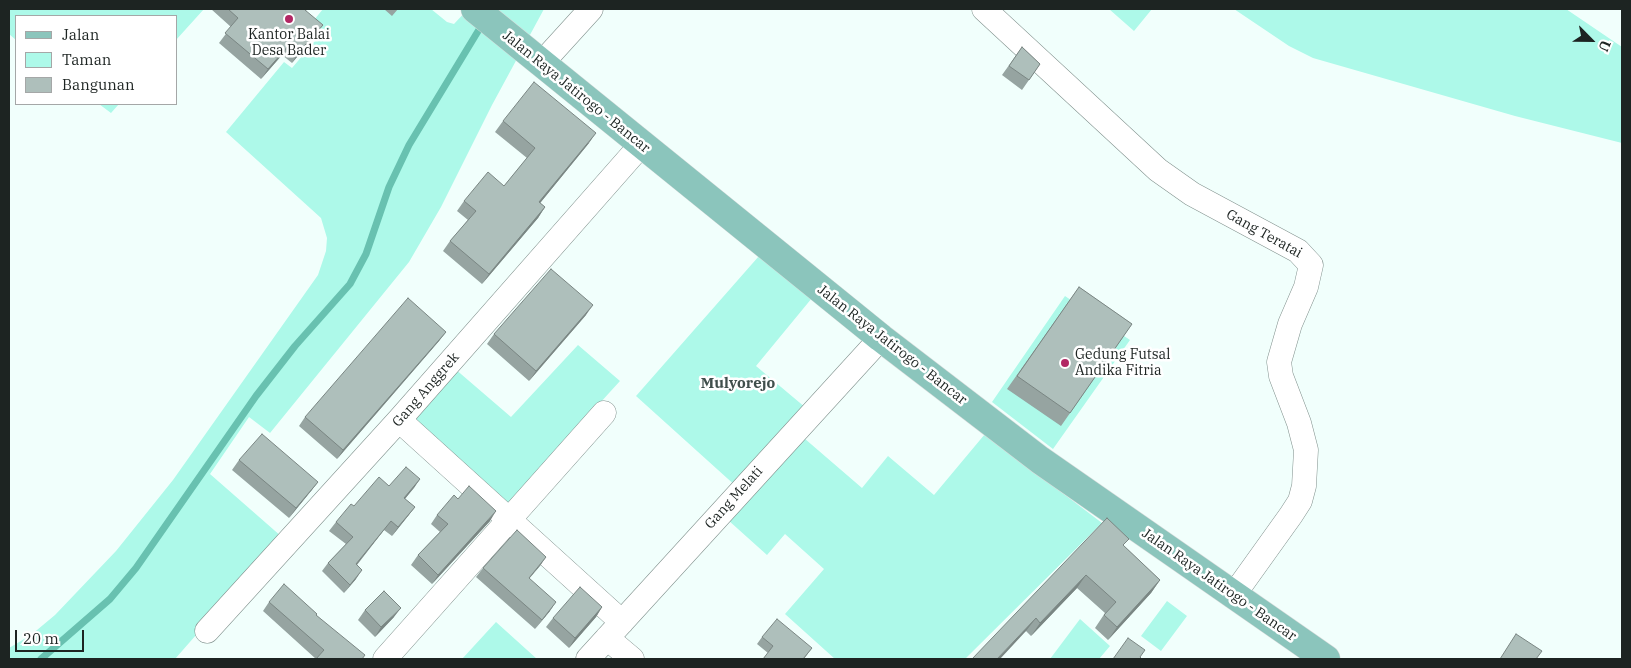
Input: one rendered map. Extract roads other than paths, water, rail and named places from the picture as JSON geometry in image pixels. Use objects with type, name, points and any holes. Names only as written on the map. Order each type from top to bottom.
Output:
[{"type":"main road","name":"Jalan Raya Jatirogo - Bancar","points":[[475,9],[881,338],[1040,460],[1326,659]]},
{"type":"street","points":[[534,58],[591,9]]},
{"type":"street","name":"Gang Teratai","points":[[984,9],[1158,170],[1192,194],[1298,252],[1311,265],[1306,287],[1290,324],[1278,362],[1281,376],[1299,423],[1306,450],[1304,486],[1300,501],[1291,515],[1233,596]]},
{"type":"street","name":"Gang Anggrek","points":[[207,631],[399,420],[641,144]]},
{"type":"street","name":"Gang Melati","points":[[588,659],[881,338]]},
{"type":"street","points":[[385,659],[604,413]]},
{"type":"street","points":[[399,420],[509,520],[614,630],[632,659]]},
{"type":"waterway","points":[[41,659],[110,599],[136,568],[256,396],[295,346],[350,284],[366,254],[389,187],[409,145],[483,23]]},
{"type":"place","name":"Kantor Balai Desa Bader","points":[[289,19]]},
{"type":"place","name":"Gedung Futsal Andika Fitria","points":[[1065,363]]},
{"type":"district","name":"Mulyorejo","points":[[738,384]]}]
